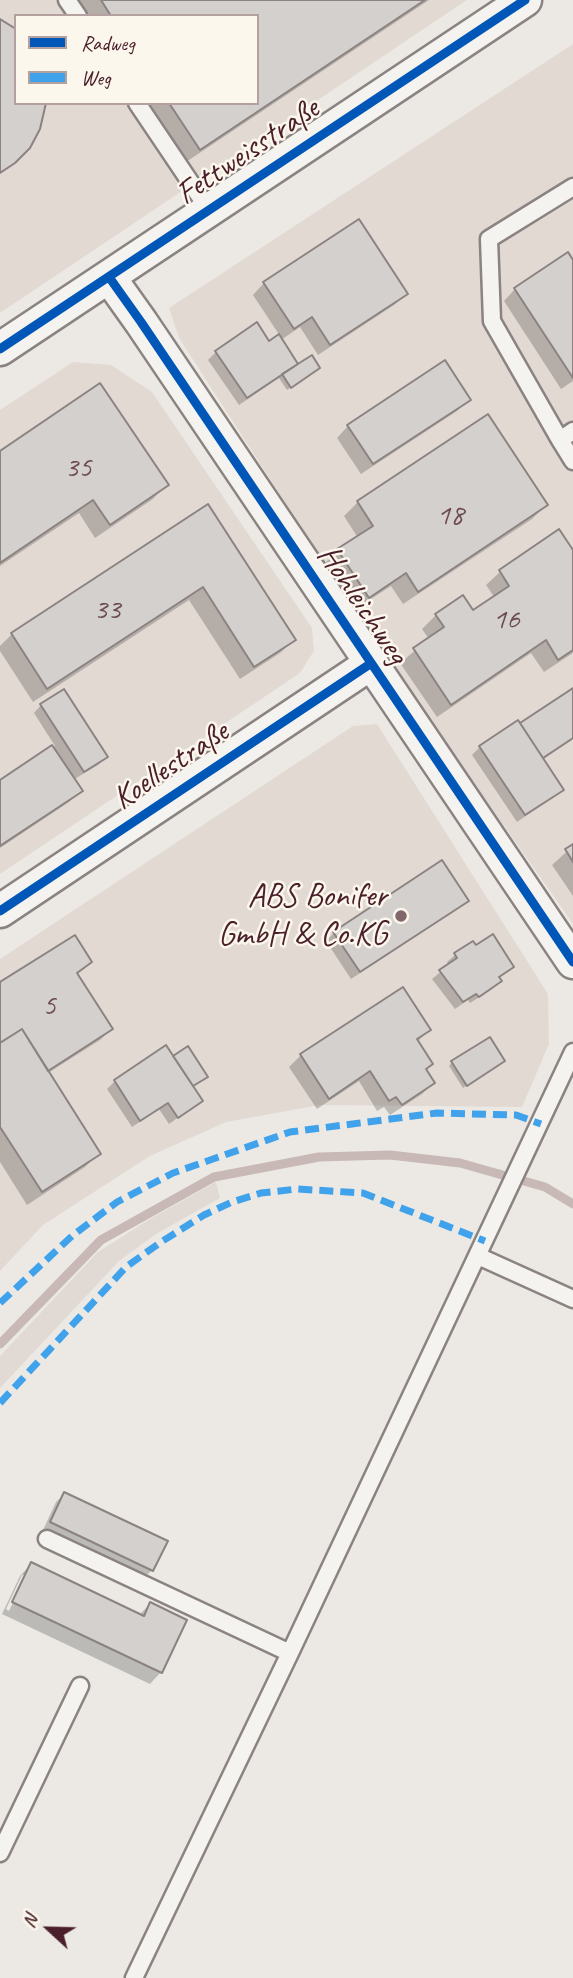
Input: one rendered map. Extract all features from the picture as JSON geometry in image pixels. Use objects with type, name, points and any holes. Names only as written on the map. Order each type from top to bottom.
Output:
[{"type":"street","name":"Fettweisstraße","points":[[0,349],[525,0]]},
{"type":"street","name":"Hohleichweg","points":[[109,277],[573,962]]},
{"type":"street","name":"Koellestraße","points":[[0,911],[370,664]]},
{"type":"lane","points":[[138,105],[209,210]]},
{"type":"lane","points":[[573,187],[489,239],[492,321],[566,435],[573,461]]},
{"type":"lane","points":[[134,1978],[573,1052]]},
{"type":"lane","points":[[478,1256],[573,1299]]},
{"type":"lane","points":[[47,1539],[290,1653]]},
{"type":"lane","points":[[0,1853],[80,1686]]},
{"type":"shaded area","points":[[0,0],[467,0],[0,313]]},
{"type":"shaded area","points":[[573,44],[573,924],[377,645],[179,338],[169,308]]},
{"type":"shaded area","points":[[73,362],[111,365],[152,392],[312,628],[314,651],[300,673],[0,874],[0,410]]},
{"type":"shaded area","points":[[377,724],[548,994],[549,1044],[522,1107],[320,1105],[226,1122],[150,1156],[43,1225],[0,1271],[0,959],[353,726]]},
{"type":"shaded area","points":[[216,1182],[220,1198],[156,1234],[119,1261],[0,1388],[0,1356],[98,1252]]},
{"type":"building","points":[[101,0],[425,0],[200,150],[170,105],[259,105],[259,14],[110,14]]},
{"type":"building","points":[[0,19],[14,28],[14,105],[46,105],[40,129],[30,148],[0,173]]},
{"type":"building","points":[[359,219],[408,294],[330,345],[312,317],[294,329],[263,282]]},
{"type":"building","points":[[568,252],[573,260],[573,378],[514,288]]},
{"type":"building","points":[[257,322],[269,341],[279,334],[298,364],[247,398],[215,351]]},
{"type":"building","points":[[312,355],[320,368],[291,388],[282,374]]},
{"type":"building","points":[[445,360],[471,400],[373,464],[347,425]]},
{"type":"building","points":[[100,383],[169,485],[110,525],[93,500],[0,563],[0,451]]},
{"type":"building","points":[[488,414],[548,505],[418,592],[406,573],[369,598],[337,549],[373,526],[357,501]]},
{"type":"building","points":[[208,504],[296,640],[254,667],[203,587],[47,689],[11,633]]},
{"type":"building","points":[[559,529],[573,550],[573,650],[558,660],[546,640],[451,705],[413,648],[444,627],[435,614],[463,595],[473,610],[509,586],[499,570]]},
{"type":"building","points":[[573,688],[573,738],[543,758],[520,723]]},
{"type":"building","points":[[64,689],[108,757],[84,772],[40,704]]},
{"type":"building","points":[[518,720],[564,790],[525,815],[479,746]]},
{"type":"building","points":[[52,745],[83,791],[0,846],[0,780]]},
{"type":"building","points":[[573,844],[573,862],[565,849]]},
{"type":"building","name":"ABS Bonifer GmbH & Co.KG","points":[[442,860],[469,901],[360,972],[333,932]]},
{"type":"building","points":[[493,934],[514,967],[499,977],[502,981],[479,997],[476,994],[463,1002],[439,970],[457,958],[454,953],[473,941],[476,945]]},
{"type":"building","points":[[75,935],[92,962],[77,973],[113,1029],[48,1071],[22,1029],[0,1043],[0,982]]},
{"type":"building","points":[[403,987],[431,1030],[417,1039],[433,1064],[426,1069],[435,1083],[402,1105],[396,1097],[389,1101],[370,1071],[329,1099],[300,1054]]},
{"type":"building","points":[[22,1029],[101,1154],[42,1192],[0,1127],[0,1043]]},
{"type":"building","points":[[490,1037],[505,1061],[467,1086],[451,1061]]},
{"type":"building","points":[[166,1045],[203,1101],[178,1118],[168,1103],[140,1121],[114,1080]]},
{"type":"building","points":[[188,1046],[208,1077],[193,1086],[173,1056]]},
{"type":"building","points":[[64,1492],[168,1541],[153,1571],[50,1522]]},
{"type":"building","points":[[31,1562],[144,1616],[150,1602],[187,1620],[162,1673],[12,1602]]},
{"type":"waterway","points":[[0,1344],[101,1240],[214,1177],[319,1157],[390,1155],[460,1163],[545,1187],[573,1204]]},
{"type":"marked path","points":[[0,1303],[72,1236],[117,1202],[173,1173],[290,1132],[437,1113],[516,1115],[541,1124]]},
{"type":"marked path","points":[[0,1403],[126,1267],[204,1215],[232,1202],[261,1193],[297,1189],[363,1193],[485,1241]]},
{"type":"cycle path","points":[[0,349],[525,0]]},
{"type":"cycle path","points":[[109,277],[573,962]]},
{"type":"cycle path","points":[[0,911],[370,664]]},
{"type":"place","name":"ABS Bonifer GmbH & Co.KG","points":[[401,916]]}]
